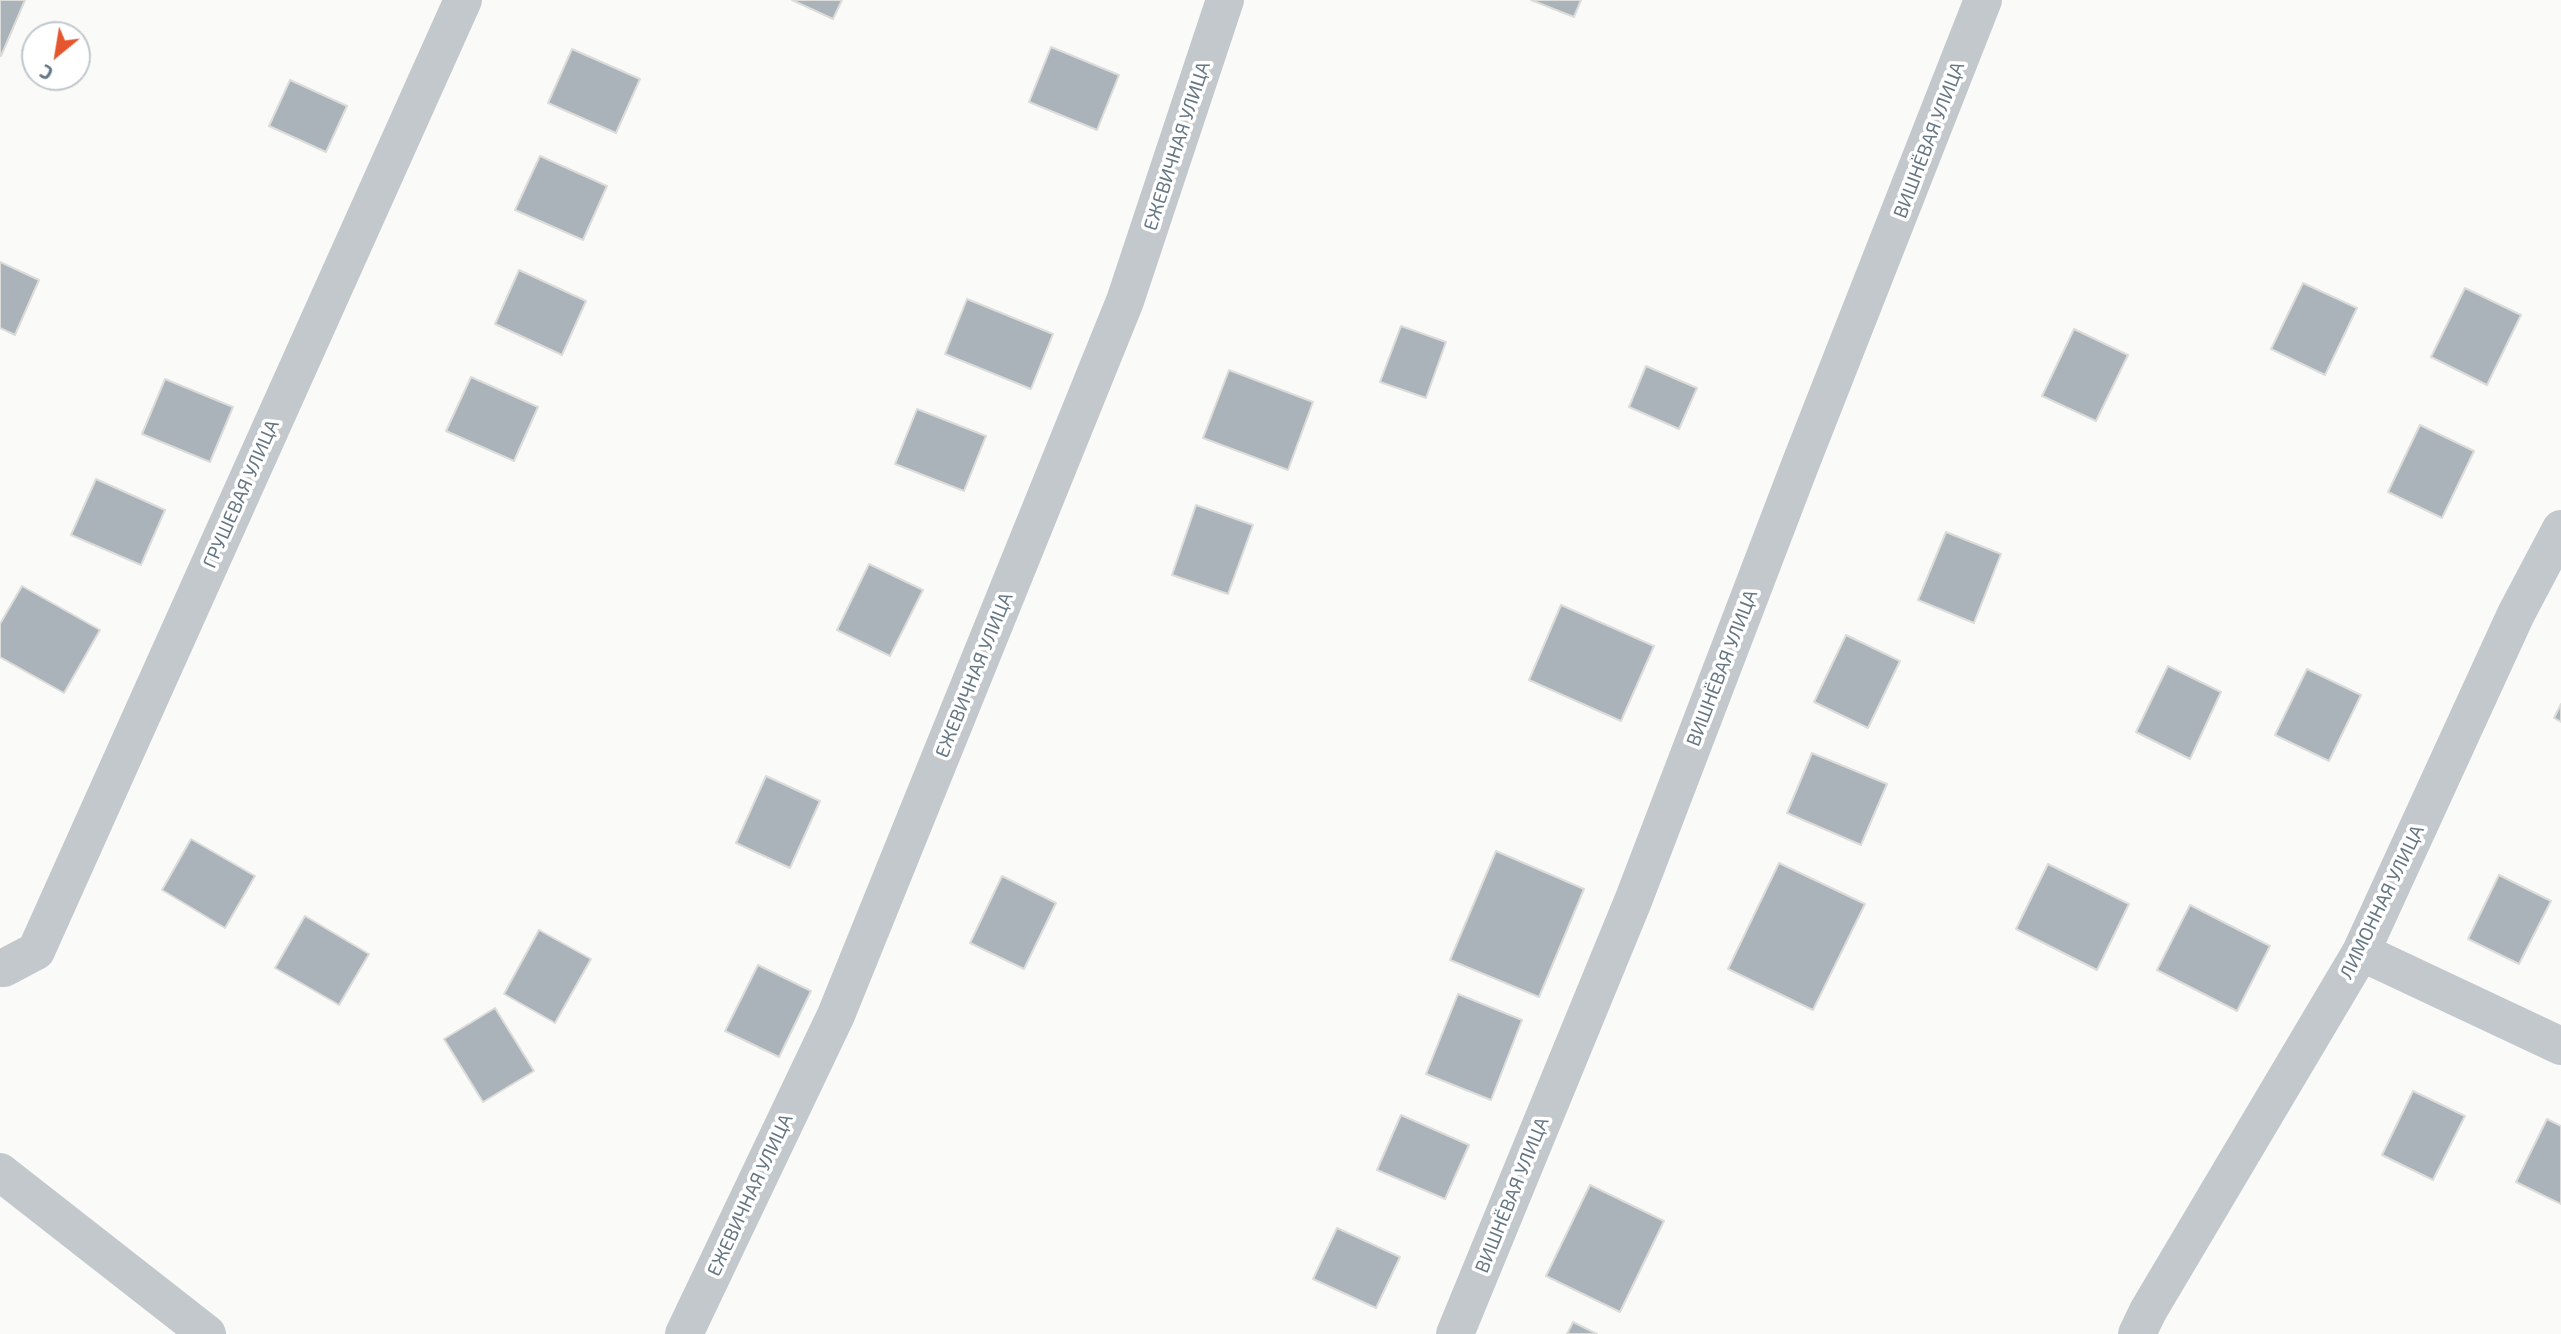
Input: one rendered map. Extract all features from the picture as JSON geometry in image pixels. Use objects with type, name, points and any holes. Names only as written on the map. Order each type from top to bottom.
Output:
[{"type":"street","name":"ГРУШЕВАЯ УЛИЦА","points":[[0,968],[36,951],[463,0]]},
{"type":"street","name":"ЕЖЕВИЧНАЯ УЛИЦА","points":[[684,1334],[836,1015],[1125,301],[1225,0]]},
{"type":"street","name":"ВИШНЁВАЯ УЛИЦА","points":[[1455,1334],[1633,901],[1795,478],[1983,0]]},
{"type":"street","name":"ЛИМОННАЯ УЛИЦА","points":[[2137,1334],[2148,1311],[2361,952],[2516,614],[2561,529]]},
{"type":"street","points":[[2361,952],[2561,1046]]},
{"type":"street","points":[[0,1172],[207,1334]]},
{"type":"building","points":[[0,0],[25,0],[1,56],[0,55]]},
{"type":"building","points":[[792,0],[842,0],[833,19]]},
{"type":"building","points":[[1531,0],[1581,0],[1574,17]]},
{"type":"building","points":[[1051,47],[1119,75],[1097,130],[1029,102]]},
{"type":"building","points":[[572,49],[640,79],[616,133],[548,103]]},
{"type":"building","points":[[290,80],[347,106],[326,152],[269,126]]},
{"type":"building","points":[[540,156],[607,186],[583,240],[515,210]]},
{"type":"building","points":[[0,262],[39,280],[15,335],[0,328]]},
{"type":"building","points":[[519,270],[586,301],[562,355],[495,324]]},
{"type":"building","points":[[2303,283],[2357,308],[2325,375],[2271,349]]},
{"type":"building","points":[[2465,288],[2521,315],[2487,385],[2431,357]]},
{"type":"building","points":[[967,299],[1053,334],[1031,389],[945,354]]},
{"type":"building","points":[[1401,326],[1446,342],[1426,398],[1380,382]]},
{"type":"building","points":[[2074,329],[2128,355],[2096,421],[2042,396]]},
{"type":"building","points":[[1646,366],[1697,388],[1679,429],[1629,407]]},
{"type":"building","points":[[1229,370],[1313,402],[1288,470],[1203,438]]},
{"type":"building","points":[[471,377],[538,407],[514,461],[446,431]]},
{"type":"building","points":[[165,379],[233,407],[210,462],[142,434]]},
{"type":"building","points":[[917,409],[986,436],[964,491],[895,464]]},
{"type":"building","points":[[2420,425],[2474,451],[2442,518],[2388,492]]},
{"type":"building","points":[[96,479],[165,510],[141,565],[71,535]]},
{"type":"building","points":[[1196,505],[1253,525],[1228,594],[1172,575]]},
{"type":"building","points":[[1946,532],[2001,554],[1974,623],[1918,600]]},
{"type":"building","points":[[869,564],[923,590],[890,656],[837,630]]},
{"type":"building","points":[[22,586],[100,630],[64,693],[0,657],[0,624]]},
{"type":"building","points":[[1561,605],[1654,646],[1621,721],[1529,680]]},
{"type":"building","points":[[1846,635],[1900,661],[1868,728],[1814,702]]},
{"type":"building","points":[[2168,666],[2221,692],[2190,759],[2136,732]]},
{"type":"building","points":[[2307,669],[2361,695],[2329,761],[2275,735]]},
{"type":"building","points":[[2561,704],[2561,722],[2554,718]]},
{"type":"building","points":[[1812,753],[1887,784],[1861,845],[1787,813]]},
{"type":"building","points":[[766,776],[820,801],[790,868],[736,843]]},
{"type":"building","points":[[191,839],[255,876],[225,928],[162,890]]},
{"type":"building","points":[[1496,851],[1584,889],[1539,997],[1450,960]]},
{"type":"building","points":[[1779,863],[1865,904],[1813,1010],[1728,969]]},
{"type":"building","points":[[2048,864],[2129,904],[2097,970],[2016,929]]},
{"type":"building","points":[[2499,875],[2551,901],[2519,964],[2468,939]]},
{"type":"building","points":[[1002,876],[1056,903],[1024,969],[970,943]]},
{"type":"building","points":[[2190,905],[2270,946],[2237,1011],[2157,970]]},
{"type":"building","points":[[305,916],[369,954],[339,1005],[275,968]]},
{"type":"building","points":[[539,930],[591,959],[555,1023],[504,994]]},
{"type":"building","points":[[758,965],[811,991],[779,1057],[725,1031]]},
{"type":"building","points":[[1458,994],[1522,1020],[1491,1100],[1426,1074]]},
{"type":"building","points":[[495,1008],[534,1071],[483,1102],[444,1039]]},
{"type":"building","points":[[2413,1091],[2465,1116],[2433,1180],[2382,1155]]},
{"type":"building","points":[[1401,1115],[1469,1145],[1445,1199],[1377,1170]]},
{"type":"building","points":[[2547,1119],[2561,1126],[2561,1204],[2516,1182]]},
{"type":"building","points":[[1590,1185],[1664,1221],[1620,1312],[1546,1276]]},
{"type":"building","points":[[1337,1228],[1400,1257],[1376,1308],[1313,1279]]},
{"type":"building","points":[[1573,1322],[1597,1334],[1567,1334]]}]
